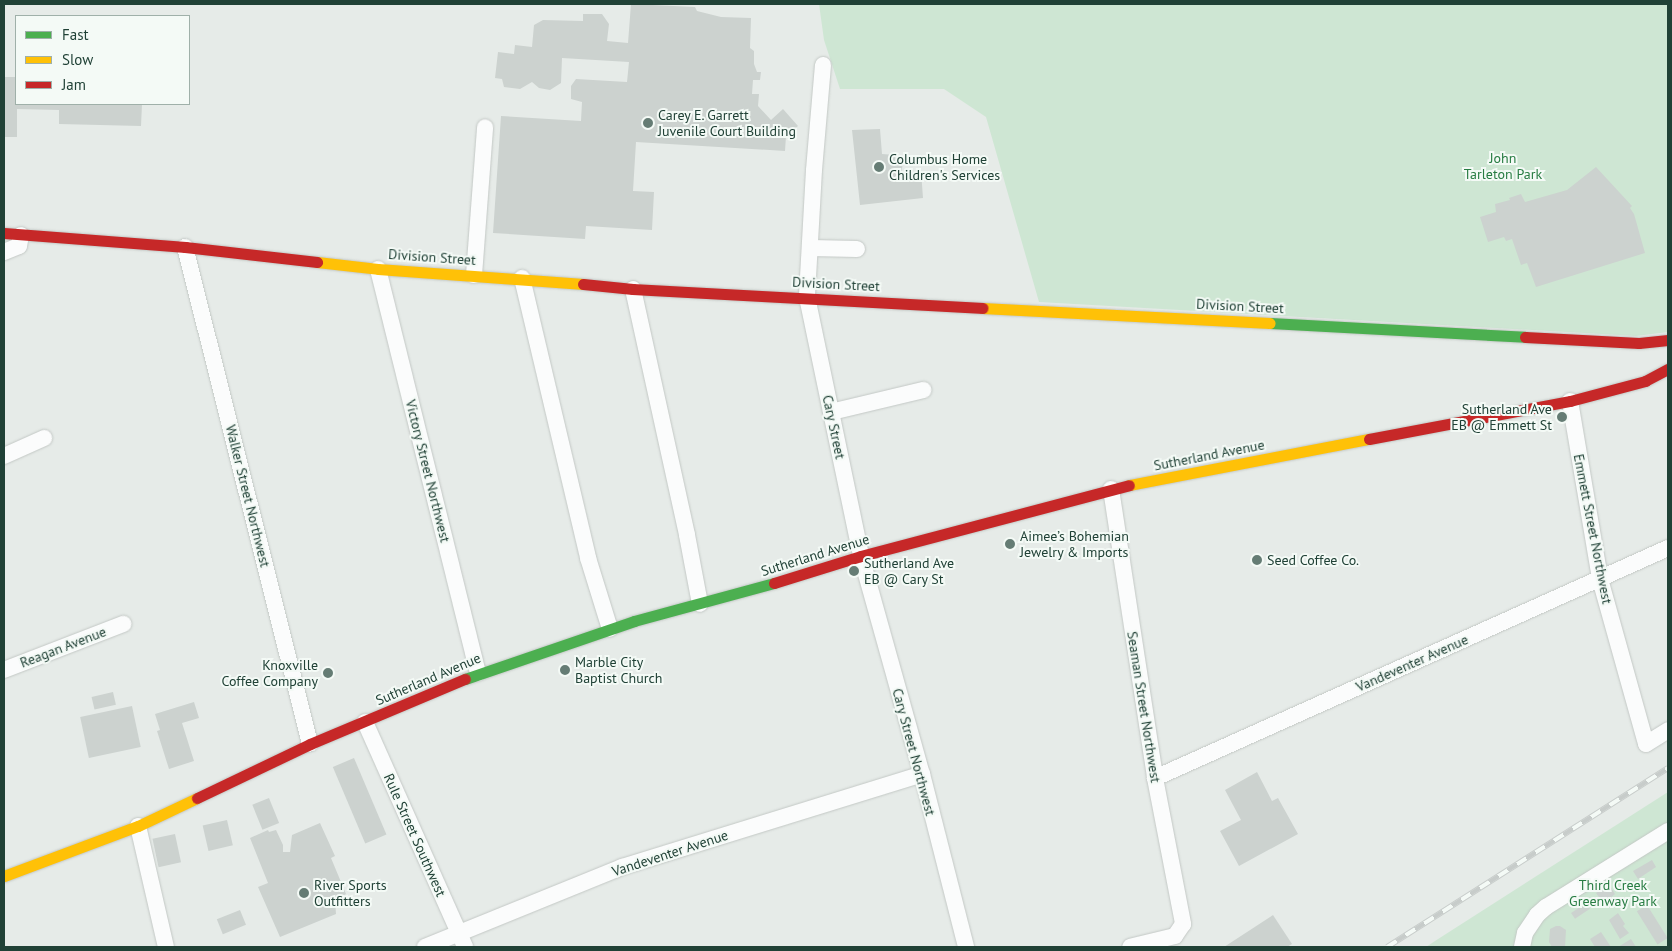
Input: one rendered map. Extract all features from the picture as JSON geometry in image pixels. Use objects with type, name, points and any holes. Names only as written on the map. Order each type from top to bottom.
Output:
[{"type":"street","name":"Cary Street","points":[[823,65],[814,170],[808,297],[861,556]]},
{"type":"street","points":[[474,275],[485,127]]},
{"type":"street","name":"Division Street","points":[[4,233],[14,244],[185,247],[378,269],[522,278],[633,289],[1639,343],[1668,340]]},
{"type":"street","name":"Walker Street Northwest","points":[[185,247],[310,744]]},
{"type":"street","points":[[811,248],[856,249]]},
{"type":"street","name":"Victory Street Northwest","points":[[378,269],[478,672]]},
{"type":"street","points":[[522,278],[588,558],[610,629]]},
{"type":"street","points":[[633,289],[687,535],[700,604]]},
{"type":"street","name":"Sutherland Avenue","points":[[4,876],[138,826],[310,744],[478,672],[610,629],[861,556],[1111,489],[1570,401],[1645,381],[1668,369]]},
{"type":"street","points":[[831,412],[923,390]]},
{"type":"street","name":"Emmett Street Northwest","points":[[1570,401],[1600,579],[1646,744],[1668,730]]},
{"type":"street","points":[[4,456],[44,438]]},
{"type":"street","name":"Seaman Street Northwest","points":[[1111,489],[1155,778],[1183,924],[1175,936],[1130,947]]},
{"type":"street","name":"Vandeventer Avenue","points":[[1155,778],[1668,548]]},
{"type":"street","name":"Cary Street Northwest","points":[[861,556],[922,774],[966,947]]},
{"type":"street","name":"Reagan Avenue","points":[[4,670],[122,624]]},
{"type":"street","name":"Rule Street Southwest","points":[[365,722],[461,940]]},
{"type":"street","name":"Vandeventer Avenue","points":[[425,947],[461,940],[622,867],[922,774]]},
{"type":"street","points":[[138,826],[166,947]]},
{"type":"street","points":[[1522,947],[1525,933],[1537,915],[1546,907],[1668,831]]},
{"type":"green space","name":"John Tarleton Park","points":[[819,4],[1668,4],[1668,332],[1636,336],[1039,302],[986,117],[944,89],[840,89],[824,40]]},
{"type":"green space","name":"Third Creek Greenway Park","points":[[1668,792],[1668,947],[1426,947],[1435,941]]},
{"type":"building","name":"Carey E. Garrett Juvenile Court Building","points":[[631,4],[695,7],[697,11],[721,17],[751,18],[750,48],[754,51],[754,64],[757,72],[761,72],[760,80],[753,80],[752,94],[759,94],[758,106],[771,120],[783,109],[798,126],[786,136],[785,151],[636,142],[633,191],[654,192],[652,230],[586,226],[585,239],[493,233],[501,116],[581,121],[582,102],[571,99],[571,86],[576,79],[627,82],[629,62],[562,58],[561,83],[550,90],[539,88],[532,82],[520,89],[504,87],[502,79],[495,78],[498,52],[514,54],[515,45],[532,47],[534,25],[543,20],[583,21],[583,14],[602,14],[609,24],[607,41],[628,43]]},
{"type":"building","points":[[4,77],[15,77],[15,105],[142,105],[141,126],[59,124],[59,110],[17,109],[17,137],[4,137]]},
{"type":"building","name":"Columbus Home Children's Services","points":[[880,129],[882,154],[895,155],[903,163],[901,174],[921,171],[923,198],[860,205],[852,130]]},
{"type":"building","points":[[1596,167],[1632,206],[1630,208],[1634,214],[1645,253],[1536,287],[1527,263],[1521,265],[1512,239],[1506,241],[1504,237],[1488,242],[1480,217],[1496,212],[1495,204],[1510,200],[1509,198],[1521,194],[1525,202],[1567,190]]},
{"type":"building","points":[[113,692],[116,705],[94,710],[92,697]]},
{"type":"building","points":[[194,702],[199,718],[182,723],[194,761],[169,769],[157,731],[160,730],[155,714]]},
{"type":"building","points":[[132,706],[141,747],[89,758],[80,717]]},
{"type":"building","points":[[354,758],[386,834],[365,843],[333,767]]},
{"type":"building","points":[[1257,772],[1272,801],[1278,798],[1298,834],[1239,866],[1220,831],[1241,820],[1225,790]]},
{"type":"building","points":[[269,798],[279,823],[262,830],[252,805]]},
{"type":"building","points":[[227,820],[233,845],[208,851],[203,826]]},
{"type":"building","points":[[320,823],[335,856],[331,858],[346,894],[335,900],[336,914],[280,937],[258,887],[268,883],[250,838],[268,830],[269,832],[276,830],[283,845],[283,852],[290,852],[292,835]]},
{"type":"building","points":[[175,834],[181,862],[159,867],[153,839]]},
{"type":"building","points":[[1652,860],[1656,867],[1638,879],[1633,871]]},
{"type":"building","points":[[1609,884],[1615,894],[1608,900],[1606,897],[1601,900],[1596,893]]},
{"type":"building","points":[[1586,903],[1590,909],[1575,919],[1571,913]]},
{"type":"building","points":[[1647,905],[1668,938],[1657,944],[1637,911]]},
{"type":"building","points":[[240,910],[246,925],[223,934],[217,919]]},
{"type":"building","points":[[1618,913],[1625,924],[1623,926],[1629,933],[1620,939],[1609,920]]},
{"type":"building","points":[[1273,915],[1292,944],[1287,947],[1224,947]]},
{"type":"building","points":[[1556,926],[1566,930],[1565,947],[1552,947],[1549,942],[1550,929]]},
{"type":"building","points":[[1601,932],[1611,947],[1595,947],[1590,939]]},
{"type":"building","points":[[1631,939],[1636,947],[1618,947]]},
{"type":"railway","points":[[1387,947],[1668,768]]},
{"type":"traffic: fast","points":[[1270,323],[1525,337]]},
{"type":"traffic: fast","points":[[465,679],[634,621],[774,583]]},
{"type":"traffic: slow","points":[[317,262],[378,269],[583,284]]},
{"type":"traffic: slow","points":[[982,308],[1270,323]]},
{"type":"traffic: slow","points":[[1129,485],[1369,439]]},
{"type":"traffic: slow","points":[[4,876],[138,826],[197,798]]},
{"type":"traffic: jam","points":[[4,233],[185,247],[317,262]]},
{"type":"traffic: jam","points":[[583,284],[633,289],[982,308]]},
{"type":"traffic: jam","points":[[1525,337],[1639,343],[1668,340]]},
{"type":"traffic: jam","points":[[1369,439],[1570,401],[1645,381],[1668,369]]},
{"type":"traffic: jam","points":[[774,583],[861,556],[1129,485]]},
{"type":"traffic: jam","points":[[197,798],[310,744],[465,679]]},
{"type":"place","name":"Carey E. Garrett Juvenile Court Building","points":[[648,123]]},
{"type":"place","name":"Columbus Home Children's Services","points":[[879,167]]},
{"type":"place","name":"Sutherland Ave EB @ Emmett St","points":[[1562,417]]},
{"type":"place","name":"Aimee’s Bohemian Jewelry & Imports","points":[[1010,544]]},
{"type":"place","name":"Seed Coffee Co.","points":[[1257,560]]},
{"type":"place","name":"Sutherland Ave EB @ Cary St","points":[[854,571]]},
{"type":"place","name":"Marble City Baptist Church","points":[[565,670]]},
{"type":"place","name":"Knoxville Coffee Company","points":[[328,673]]},
{"type":"place","name":"River Sports Outfitters","points":[[304,893]]}]
